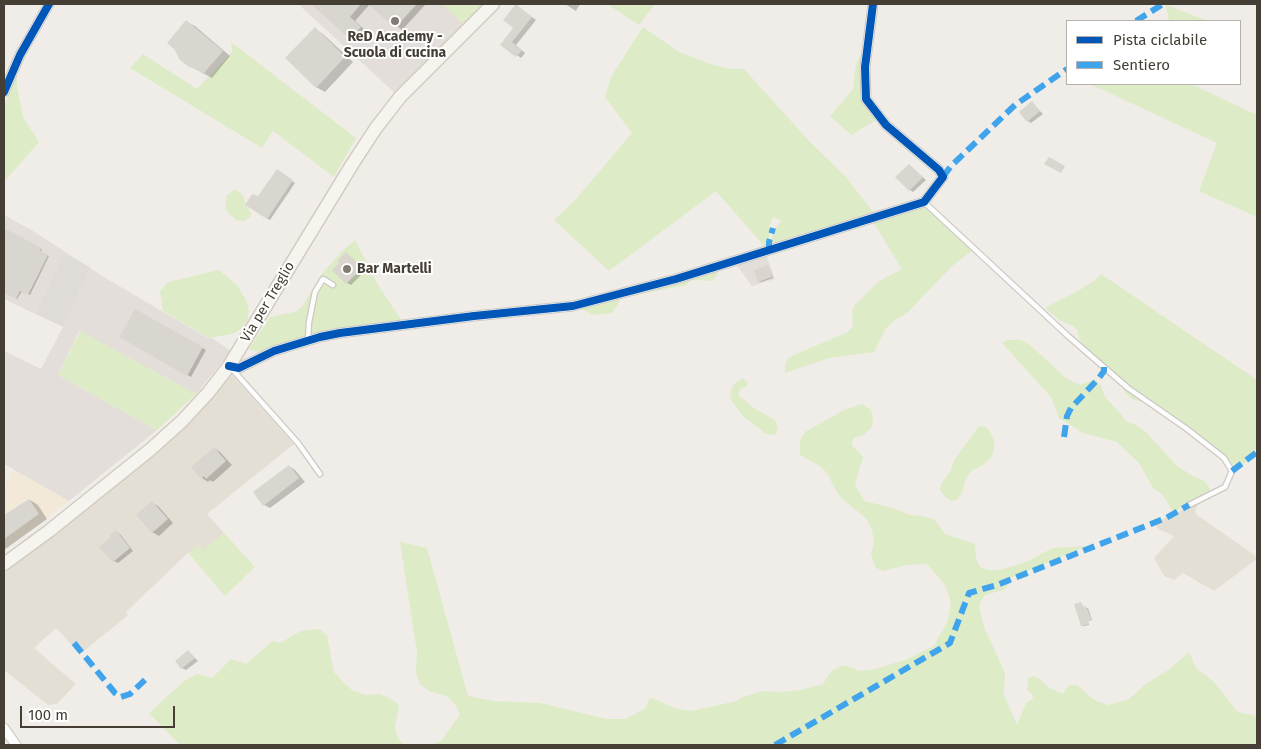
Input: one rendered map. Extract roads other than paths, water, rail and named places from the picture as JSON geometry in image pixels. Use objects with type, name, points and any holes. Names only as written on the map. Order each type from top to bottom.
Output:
[{"type":"main road","name":"Via per Treglio","points":[[4,564],[56,526],[151,449],[208,393],[229,366],[376,128],[400,98],[492,4]]},
{"type":"street","points":[[4,92],[20,55],[49,4]]},
{"type":"street","points":[[229,366],[239,368],[274,350],[340,333],[474,316],[564,308],[676,279],[924,202],[943,177],[939,170],[886,125],[866,98],[865,67],[872,4]]},
{"type":"street","points":[[4,728],[16,745]]},
{"type":"lane","points":[[924,202],[1068,336],[1128,388],[1187,429],[1224,458],[1232,471],[1225,487],[1189,505]]},
{"type":"lane","points":[[308,340],[309,322],[315,292],[323,279],[333,285]]},
{"type":"lane","points":[[229,366],[298,443],[320,474]]},
{"type":"place","name":"ReD Academy - Scuola di cucina","points":[[395,21]]},
{"type":"place","name":"Bar Martelli","points":[[347,269]]}]
